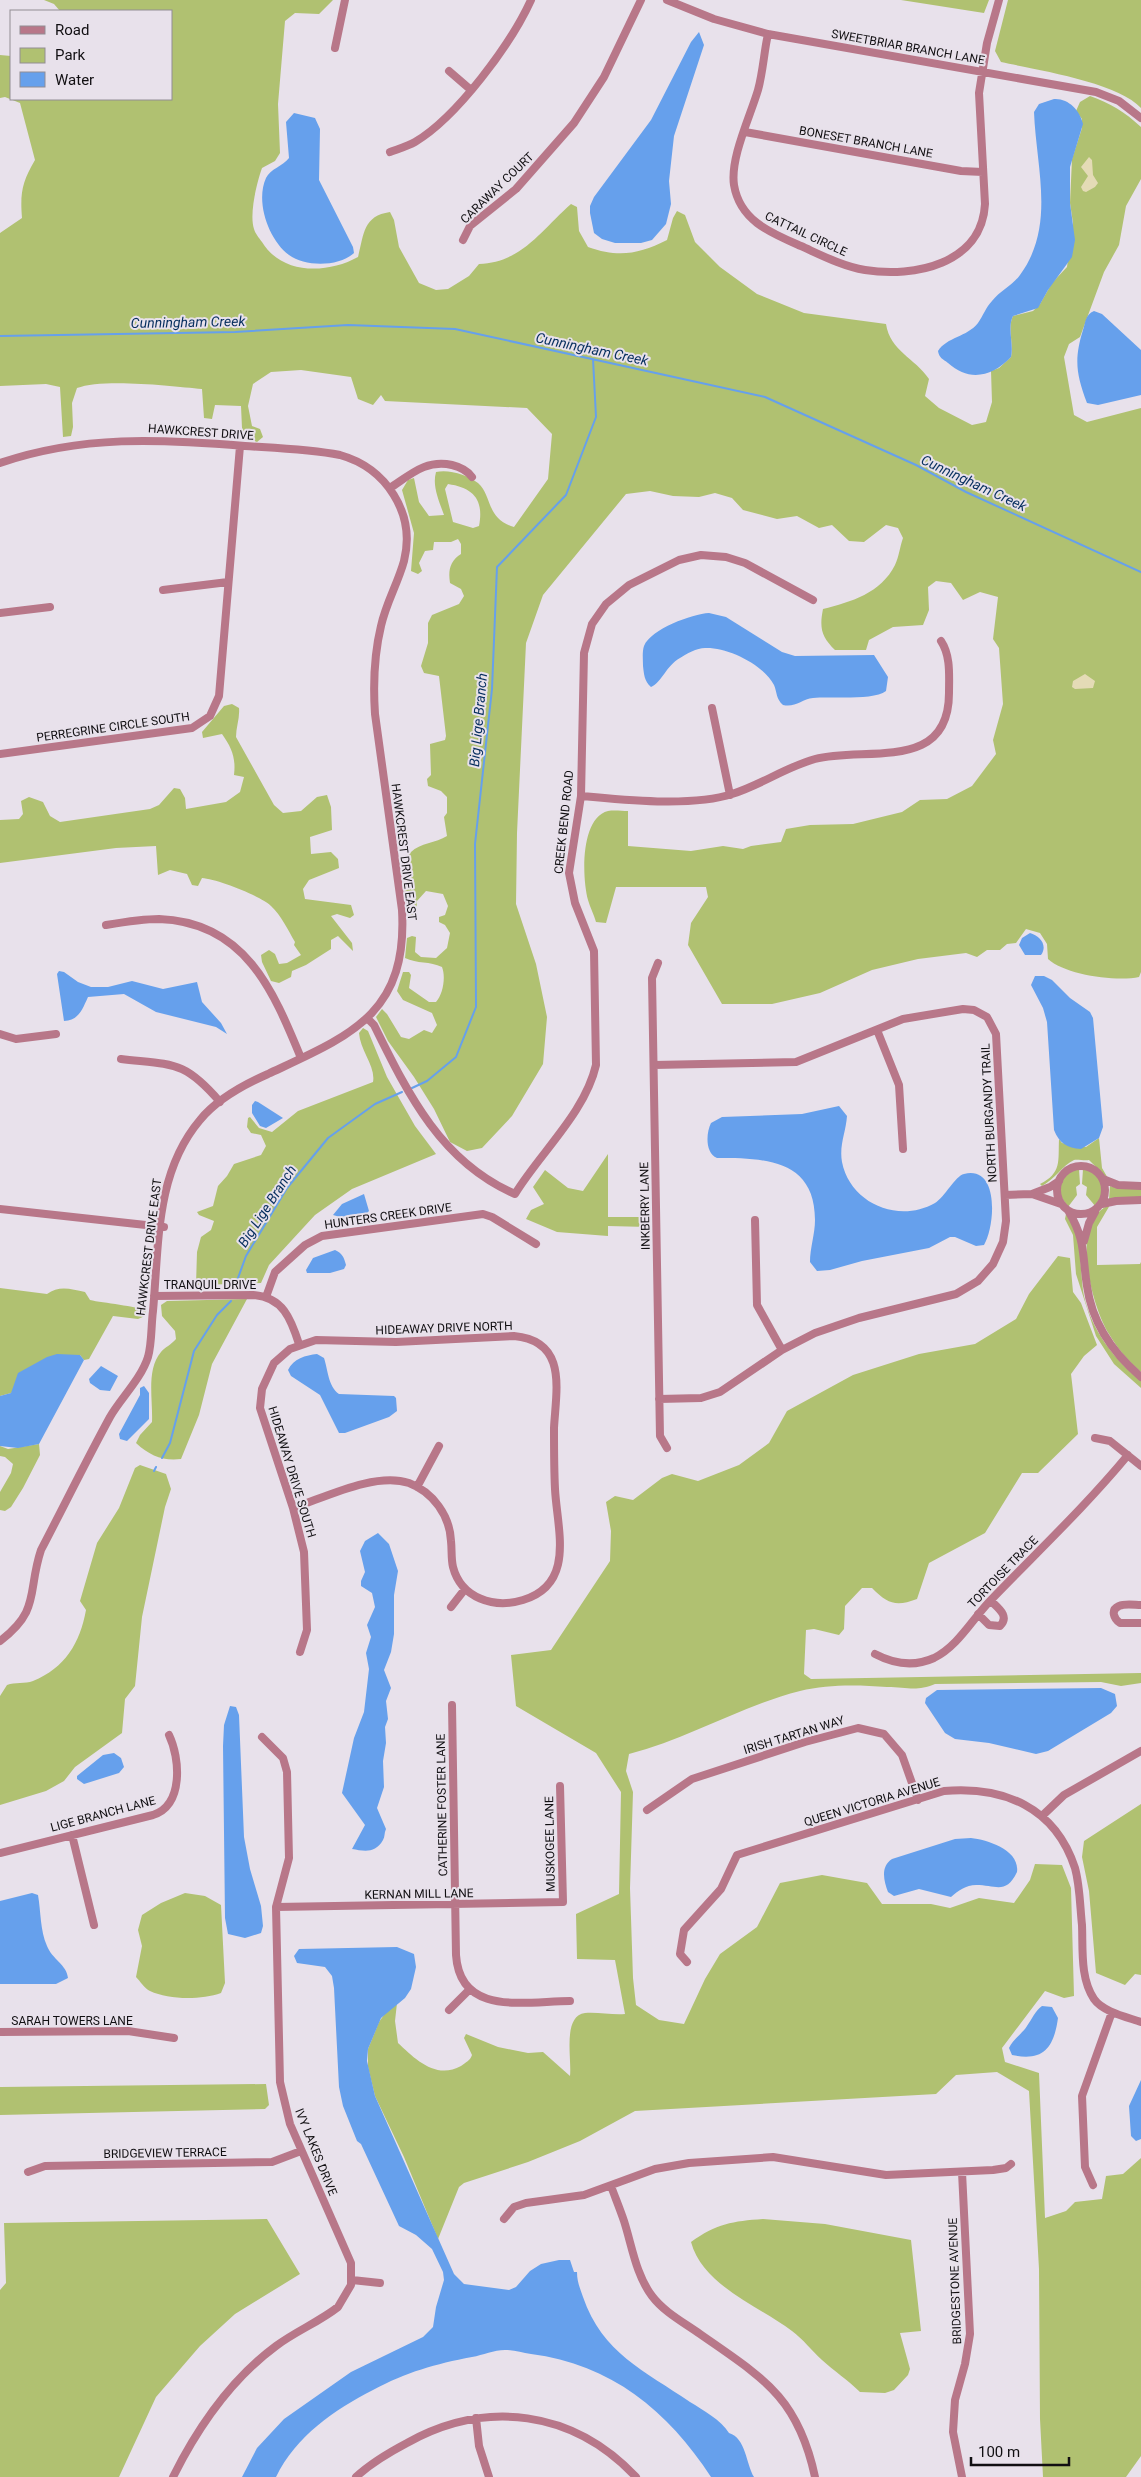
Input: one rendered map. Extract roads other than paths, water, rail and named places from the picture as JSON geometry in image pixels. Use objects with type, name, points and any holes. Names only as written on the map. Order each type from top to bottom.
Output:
[{"type":"street","points":[[335,48],[344,0]]},
{"type":"street","points":[[390,152],[415,142],[471,90],[508,40],[531,0]]},
{"type":"street","name":"CARAWAY COURT","points":[[463,240],[470,226],[516,189],[574,123],[608,70],[641,0]]},
{"type":"street","name":"SWEETBRIAR BRANCH LANE","points":[[667,0],[714,19],[768,34],[1096,92],[1119,101],[1141,118]]},
{"type":"street","name":"CATTAIL CIRCLE","points":[[768,34],[758,88],[734,176],[738,198],[747,214],[760,227],[840,263],[865,270],[893,272],[925,268],[951,259],[967,248],[977,236],[983,221],[985,204],[978,108],[982,71],[999,0]]},
{"type":"street","points":[[449,71],[471,90]]},
{"type":"street","name":"BONESET BRANCH LANE","points":[[745,132],[961,171],[983,172]]},
{"type":"street","name":"HAWKCREST DRIVE","points":[[0,463],[60,448],[114,440],[178,441],[328,453],[347,457],[368,467],[390,488]]},
{"type":"street","name":"PERREGRINE CIRCLE SOUTH","points":[[0,754],[192,728],[206,720],[216,707],[219,696],[240,446]]},
{"type":"street","points":[[390,488],[417,470],[430,464],[439,463],[458,467],[467,471],[472,477]]},
{"type":"street","name":"HAWKCREST DRIVE EAST","points":[[0,1641],[24,1618],[32,1599],[35,1571],[41,1550],[113,1412],[145,1364],[149,1352],[166,1186],[175,1158],[190,1132],[201,1118],[220,1102],[249,1083],[345,1037],[367,1018],[390,986],[398,963],[402,937],[402,910],[376,714],[374,681],[381,626],[401,570],[407,544],[404,518],[390,488]]},
{"type":"street","name":"CREEK BEND ROAD","points":[[367,1018],[374,1025],[412,1099],[439,1138],[476,1172],[515,1194],[584,1096],[593,1077],[596,1065],[594,951],[575,903],[569,874],[581,796],[586,644],[592,624],[613,597],[629,585],[679,560],[710,555],[726,557],[745,563],[813,600]]},
{"type":"street","points":[[163,590],[228,582]]},
{"type":"street","points":[[0,613],[50,607]]},
{"type":"street","points":[[581,796],[642,801],[710,799],[730,795],[786,769],[818,759],[905,752],[928,741],[944,722],[948,706],[947,653],[941,641]]},
{"type":"street","points":[[712,708],[730,795]]},
{"type":"street","points":[[106,925],[144,920],[172,920],[204,928],[226,939],[247,957],[264,979],[301,1058]]},
{"type":"street","name":"INKBERRY LANE","points":[[658,963],[652,978],[660,1436],[667,1448]]},
{"type":"street","name":"NORTH BURGANDY TRAIL","points":[[654,1065],[796,1062],[912,1016],[963,1009],[981,1013],[991,1022],[996,1034],[1006,1231],[999,1253],[986,1273],[968,1289],[946,1298],[836,1325],[782,1350],[720,1392],[701,1398],[660,1398]]},
{"type":"street","points":[[877,1030],[898,1085],[903,1149]]},
{"type":"street","points":[[0,1034],[16,1039],[56,1034]]},
{"type":"street","points":[[121,1059],[183,1068],[199,1078],[220,1102]]},
{"type":"street","points":[[1005,1195],[1032,1194],[1050,1188],[1068,1170],[1081,1166],[1092,1168],[1103,1179],[1125,1186],[1141,1186]]},
{"type":"street","points":[[1083,1243],[1089,1223],[1102,1204],[1106,1189],[1103,1179]]},
{"type":"street","points":[[1059,1181],[1057,1193],[1061,1204]]},
{"type":"street","points":[[1032,1194],[1061,1204],[1070,1212],[1078,1226],[1083,1243],[1086,1285],[1096,1320],[1120,1357],[1141,1377]]},
{"type":"street","points":[[1102,1204],[1116,1201],[1141,1200]]},
{"type":"street","points":[[0,1209],[163,1227]]},
{"type":"street","points":[[1070,1212],[1080,1215],[1095,1212]]},
{"type":"street","name":"HUNTERS CREEK DRIVE","points":[[266,1297],[276,1272],[305,1245],[322,1236],[483,1214],[492,1217],[536,1244]]},
{"type":"street","points":[[755,1220],[757,1305],[782,1350]]},
{"type":"street","name":"TRANQUIL DRIVE","points":[[154,1296],[253,1295],[266,1297],[281,1306],[289,1315],[299,1344]]},
{"type":"street","name":"HIDEAWAY DRIVE NORTH","points":[[299,1344],[325,1339],[396,1342],[514,1336],[532,1340],[550,1355],[557,1376],[554,1449],[555,1489],[561,1552],[557,1568],[546,1586],[530,1598],[522,1600],[503,1603],[483,1600],[465,1589]]},
{"type":"street","name":"HIDEAWAY DRIVE SOUTH","points":[[299,1344],[274,1363],[264,1380],[260,1397],[262,1418],[301,1536],[305,1564],[307,1630],[300,1652]]},
{"type":"street","points":[[1095,1438],[1110,1441],[1141,1466]]},
{"type":"street","points":[[417,1487],[439,1446]]},
{"type":"street","name":"TORTOISE TRACE","points":[[876,1654],[891,1662],[914,1663],[933,1658],[948,1648],[990,1600],[1101,1487],[1128,1455]]},
{"type":"street","points":[[293,1508],[380,1480],[399,1481],[417,1487],[435,1501],[447,1519],[452,1540],[453,1567],[465,1589],[452,1607]]},
{"type":"street","points":[[978,1614],[988,1625],[1000,1626],[1003,1623],[1005,1617],[990,1600]]},
{"type":"street","points":[[1141,1605],[1121,1605],[1116,1609],[1114,1616],[1120,1623],[1141,1623]]},
{"type":"street","name":"CATHERINE FOSTER LANE","points":[[452,1705],[456,1965],[462,1980],[470,1989]]},
{"type":"street","name":"IRISH TARTAN WAY","points":[[647,1810],[692,1779],[805,1742],[858,1728],[884,1734],[902,1755],[918,1800]]},
{"type":"street","name":"LIGE BRANCH LANE","points":[[0,1853],[153,1815],[165,1809],[172,1799],[176,1784],[174,1749],[169,1735]]},
{"type":"street","name":"IVY LAKES DRIVE","points":[[262,1737],[282,1758],[287,1772],[289,1858],[276,1907],[280,2082],[290,2124],[348,2256],[352,2280]]},
{"type":"street","points":[[1042,1816],[1064,1795],[1130,1755],[1141,1751]]},
{"type":"street","name":"MUSKOGEE LANE","points":[[560,1786],[563,1902]]},
{"type":"street","name":"QUEEN VICTORIA AVENUE","points":[[687,1962],[680,1954],[684,1930],[721,1889],[736,1854],[944,1791],[970,1789],[995,1792],[1018,1800],[1042,1816],[1062,1839],[1075,1869],[1080,1902],[1085,1977],[1094,2000],[1112,2012],[1141,2022]]},
{"type":"street","points":[[72,1835],[94,1924]]},
{"type":"street","name":"KERNAN MILL LANE","points":[[276,1907],[563,1902]]},
{"type":"street","points":[[449,2010],[470,1989],[477,1996],[493,2001],[570,2000]]},
{"type":"street","points":[[1093,2185],[1085,2167],[1082,2096],[1112,2012]]},
{"type":"street","name":"SARAH TOWERS LANE","points":[[0,2032],[128,2031],[174,2038]]},
{"type":"street","name":"BRIDGEVIEW TERRACE","points":[[28,2172],[45,2166],[272,2162],[301,2151]]},
{"type":"street","points":[[504,2219],[514,2207],[526,2203],[584,2195],[654,2169],[673,2165],[758,2157],[788,2158],[886,2175],[1000,2169],[1012,2164]]},
{"type":"street","name":"BRIDGESTONE AVENUE","points":[[962,2172],[970,2334],[965,2364],[955,2400],[953,2432],[962,2477]]},
{"type":"street","points":[[611,2186],[639,2273],[652,2296],[668,2312],[755,2372],[780,2395],[790,2408],[804,2438],[815,2477]]},
{"type":"street","points":[[173,2477],[196,2435],[226,2394],[247,2371],[276,2346],[338,2307],[345,2298],[352,2280],[380,2284]]},
{"type":"street","points":[[356,2477],[385,2455],[424,2434],[437,2428],[476,2418],[524,2418],[558,2426],[600,2446],[614,2456],[636,2477]]},
{"type":"street","points":[[476,2418],[479,2446],[489,2477]]},
{"type":"water","points":[[699,32],[704,45],[674,136],[669,181],[671,204],[666,224],[652,240],[641,243],[615,243],[602,239],[594,233],[590,213],[590,206],[594,197],[651,120],[691,42]]},
{"type":"water","points":[[1059,99],[1073,106],[1083,124],[1070,167],[1070,203],[1075,240],[1072,257],[1048,290],[1038,308],[1013,316],[1011,321],[1011,357],[1004,364],[988,373],[972,375],[964,373],[942,358],[938,351],[946,343],[973,328],[978,323],[990,303],[1020,275],[1031,256],[1038,237],[1041,216],[1040,175],[1034,112],[1039,104]]},
{"type":"water","points":[[294,113],[315,118],[320,129],[319,180],[353,247],[354,253],[340,261],[322,264],[296,259],[289,255],[275,240],[266,220],[263,209],[263,188],[268,175],[289,158],[286,122]]},
{"type":"water","points":[[1094,311],[1102,314],[1141,350],[1141,395],[1098,405],[1087,403],[1080,383],[1077,358],[1086,319]]},
{"type":"water","points":[[709,613],[726,617],[782,652],[795,656],[874,655],[888,677],[886,691],[872,696],[813,698],[787,706],[783,705],[779,700],[774,685],[762,670],[744,658],[714,648],[699,649],[682,656],[651,687],[644,675],[643,666],[643,648],[648,640],[663,628],[683,619]]},
{"type":"water","points":[[1030,933],[1042,941],[1044,948],[1041,955],[1025,955],[1019,945],[1022,938]]},
{"type":"water","points":[[59,971],[91,987],[108,987],[132,981],[163,989],[197,982],[202,1002],[221,1023],[227,1034],[216,1027],[156,1012],[124,994],[88,997],[77,1016],[64,1021],[57,974]]},
{"type":"water","points":[[1035,976],[1044,976],[1052,980],[1070,998],[1090,1012],[1093,1018],[1103,1127],[1099,1138],[1081,1149],[1064,1144],[1054,1130],[1047,1022],[1043,1008],[1031,985]]},
{"type":"water","points":[[255,1101],[283,1118],[266,1128],[260,1126],[252,1113],[252,1105]]},
{"type":"water","points":[[839,1106],[847,1116],[841,1150],[842,1162],[847,1176],[855,1189],[865,1199],[891,1210],[921,1209],[939,1200],[954,1182],[964,1174],[976,1174],[984,1179],[992,1199],[991,1225],[984,1245],[976,1246],[955,1237],[950,1237],[929,1248],[862,1261],[830,1270],[817,1271],[810,1262],[815,1220],[813,1200],[806,1185],[796,1174],[784,1166],[752,1159],[717,1158],[710,1152],[708,1132],[711,1123],[722,1117],[802,1114]]},
{"type":"water","points":[[364,1194],[369,1211],[367,1213],[340,1217],[333,1215],[342,1204]]},
{"type":"water","points":[[335,1250],[343,1258],[346,1265],[344,1269],[330,1273],[307,1273],[306,1270],[313,1258]]},
{"type":"water","points":[[57,1354],[80,1355],[84,1360],[39,1444],[18,1448],[0,1446],[0,1396],[11,1393],[18,1373],[47,1357]]},
{"type":"water","points":[[317,1354],[324,1358],[330,1382],[339,1394],[394,1396],[396,1398],[397,1411],[389,1417],[345,1433],[339,1433],[320,1395],[291,1376],[288,1370],[300,1358]]},
{"type":"water","points":[[101,1366],[118,1376],[110,1391],[100,1390],[90,1383],[89,1379]]},
{"type":"water","points":[[144,1386],[149,1393],[149,1419],[127,1441],[120,1439],[119,1434],[140,1395],[140,1388]]},
{"type":"water","points":[[378,1533],[389,1544],[398,1571],[394,1595],[394,1634],[391,1652],[384,1670],[391,1688],[386,1701],[388,1719],[385,1727],[386,1743],[383,1761],[384,1787],[377,1808],[386,1829],[384,1839],[380,1844],[373,1850],[365,1851],[352,1849],[365,1825],[342,1793],[354,1738],[364,1712],[369,1669],[366,1653],[371,1637],[367,1625],[375,1607],[372,1593],[361,1586],[365,1572],[360,1551],[365,1541]]},
{"type":"water","points":[[1101,1688],[1115,1694],[1117,1706],[1111,1713],[1048,1751],[1036,1754],[989,1743],[955,1739],[945,1733],[925,1703],[926,1698],[937,1690]]},
{"type":"water","points":[[230,1706],[236,1707],[239,1715],[244,1837],[250,1869],[261,1906],[263,1926],[261,1933],[245,1938],[228,1934],[225,1918],[223,1746],[224,1725]]},
{"type":"water","points":[[114,1753],[121,1758],[124,1767],[119,1773],[84,1784],[77,1779],[77,1776],[103,1755]]},
{"type":"water","points":[[971,1838],[994,1844],[1008,1852],[1013,1858],[1017,1864],[1017,1872],[1009,1884],[1000,1887],[969,1886],[951,1897],[919,1889],[894,1896],[888,1892],[884,1879],[884,1870],[892,1859],[955,1839]]},
{"type":"water","points":[[32,1893],[38,1895],[42,1927],[49,1951],[65,1969],[68,1978],[56,1984],[0,1984],[0,1901]]},
{"type":"water","points":[[397,1947],[414,1954],[416,1967],[411,1989],[405,1998],[381,2018],[368,2049],[367,2061],[375,2096],[454,2274],[464,2284],[509,2290],[516,2287],[530,2271],[541,2264],[559,2260],[570,2260],[574,2272],[577,2272],[580,2288],[591,2316],[601,2333],[613,2347],[641,2370],[711,2416],[726,2428],[729,2433],[735,2436],[742,2446],[754,2477],[711,2477],[676,2431],[635,2394],[612,2380],[587,2368],[560,2359],[505,2350],[433,2366],[410,2373],[385,2384],[344,2406],[317,2426],[294,2449],[276,2477],[242,2477],[257,2448],[284,2419],[351,2372],[423,2337],[433,2327],[436,2307],[444,2280],[443,2272],[432,2249],[416,2235],[399,2226],[361,2144],[357,2141],[343,2106],[339,2087],[332,1976],[325,1967],[297,1963],[294,1956],[299,1949]]},
{"type":"water","points":[[1042,2006],[1052,2007],[1058,2018],[1054,2037],[1050,2044],[1040,2054],[1023,2057],[1012,2055],[1009,2048]]},
{"type":"water","points":[[1141,2080],[1141,2139],[1136,2141],[1131,2136],[1129,2106]]},
{"type":"waterway","name":"Cunningham Creek","points":[[0,336],[235,332],[348,325],[455,329],[765,397],[916,465],[966,492],[1141,572]]},
{"type":"waterway","name":"Big Lige Branch","points":[[412,1088],[427,1081],[456,1057],[476,1007],[475,844],[492,689],[497,567],[566,495],[596,417],[593,359]]},
{"type":"waterway","name":"Big Lige Branch","points":[[234,1289],[246,1256],[287,1188],[328,1138],[375,1104],[402,1092]]},
{"type":"waterway","name":"Big Lige Branch","points":[[162,1458],[170,1443],[194,1351],[217,1315],[231,1301]]},
{"type":"waterway","name":"Big Lige Branch","points":[[154,1471],[156,1467]]}]
